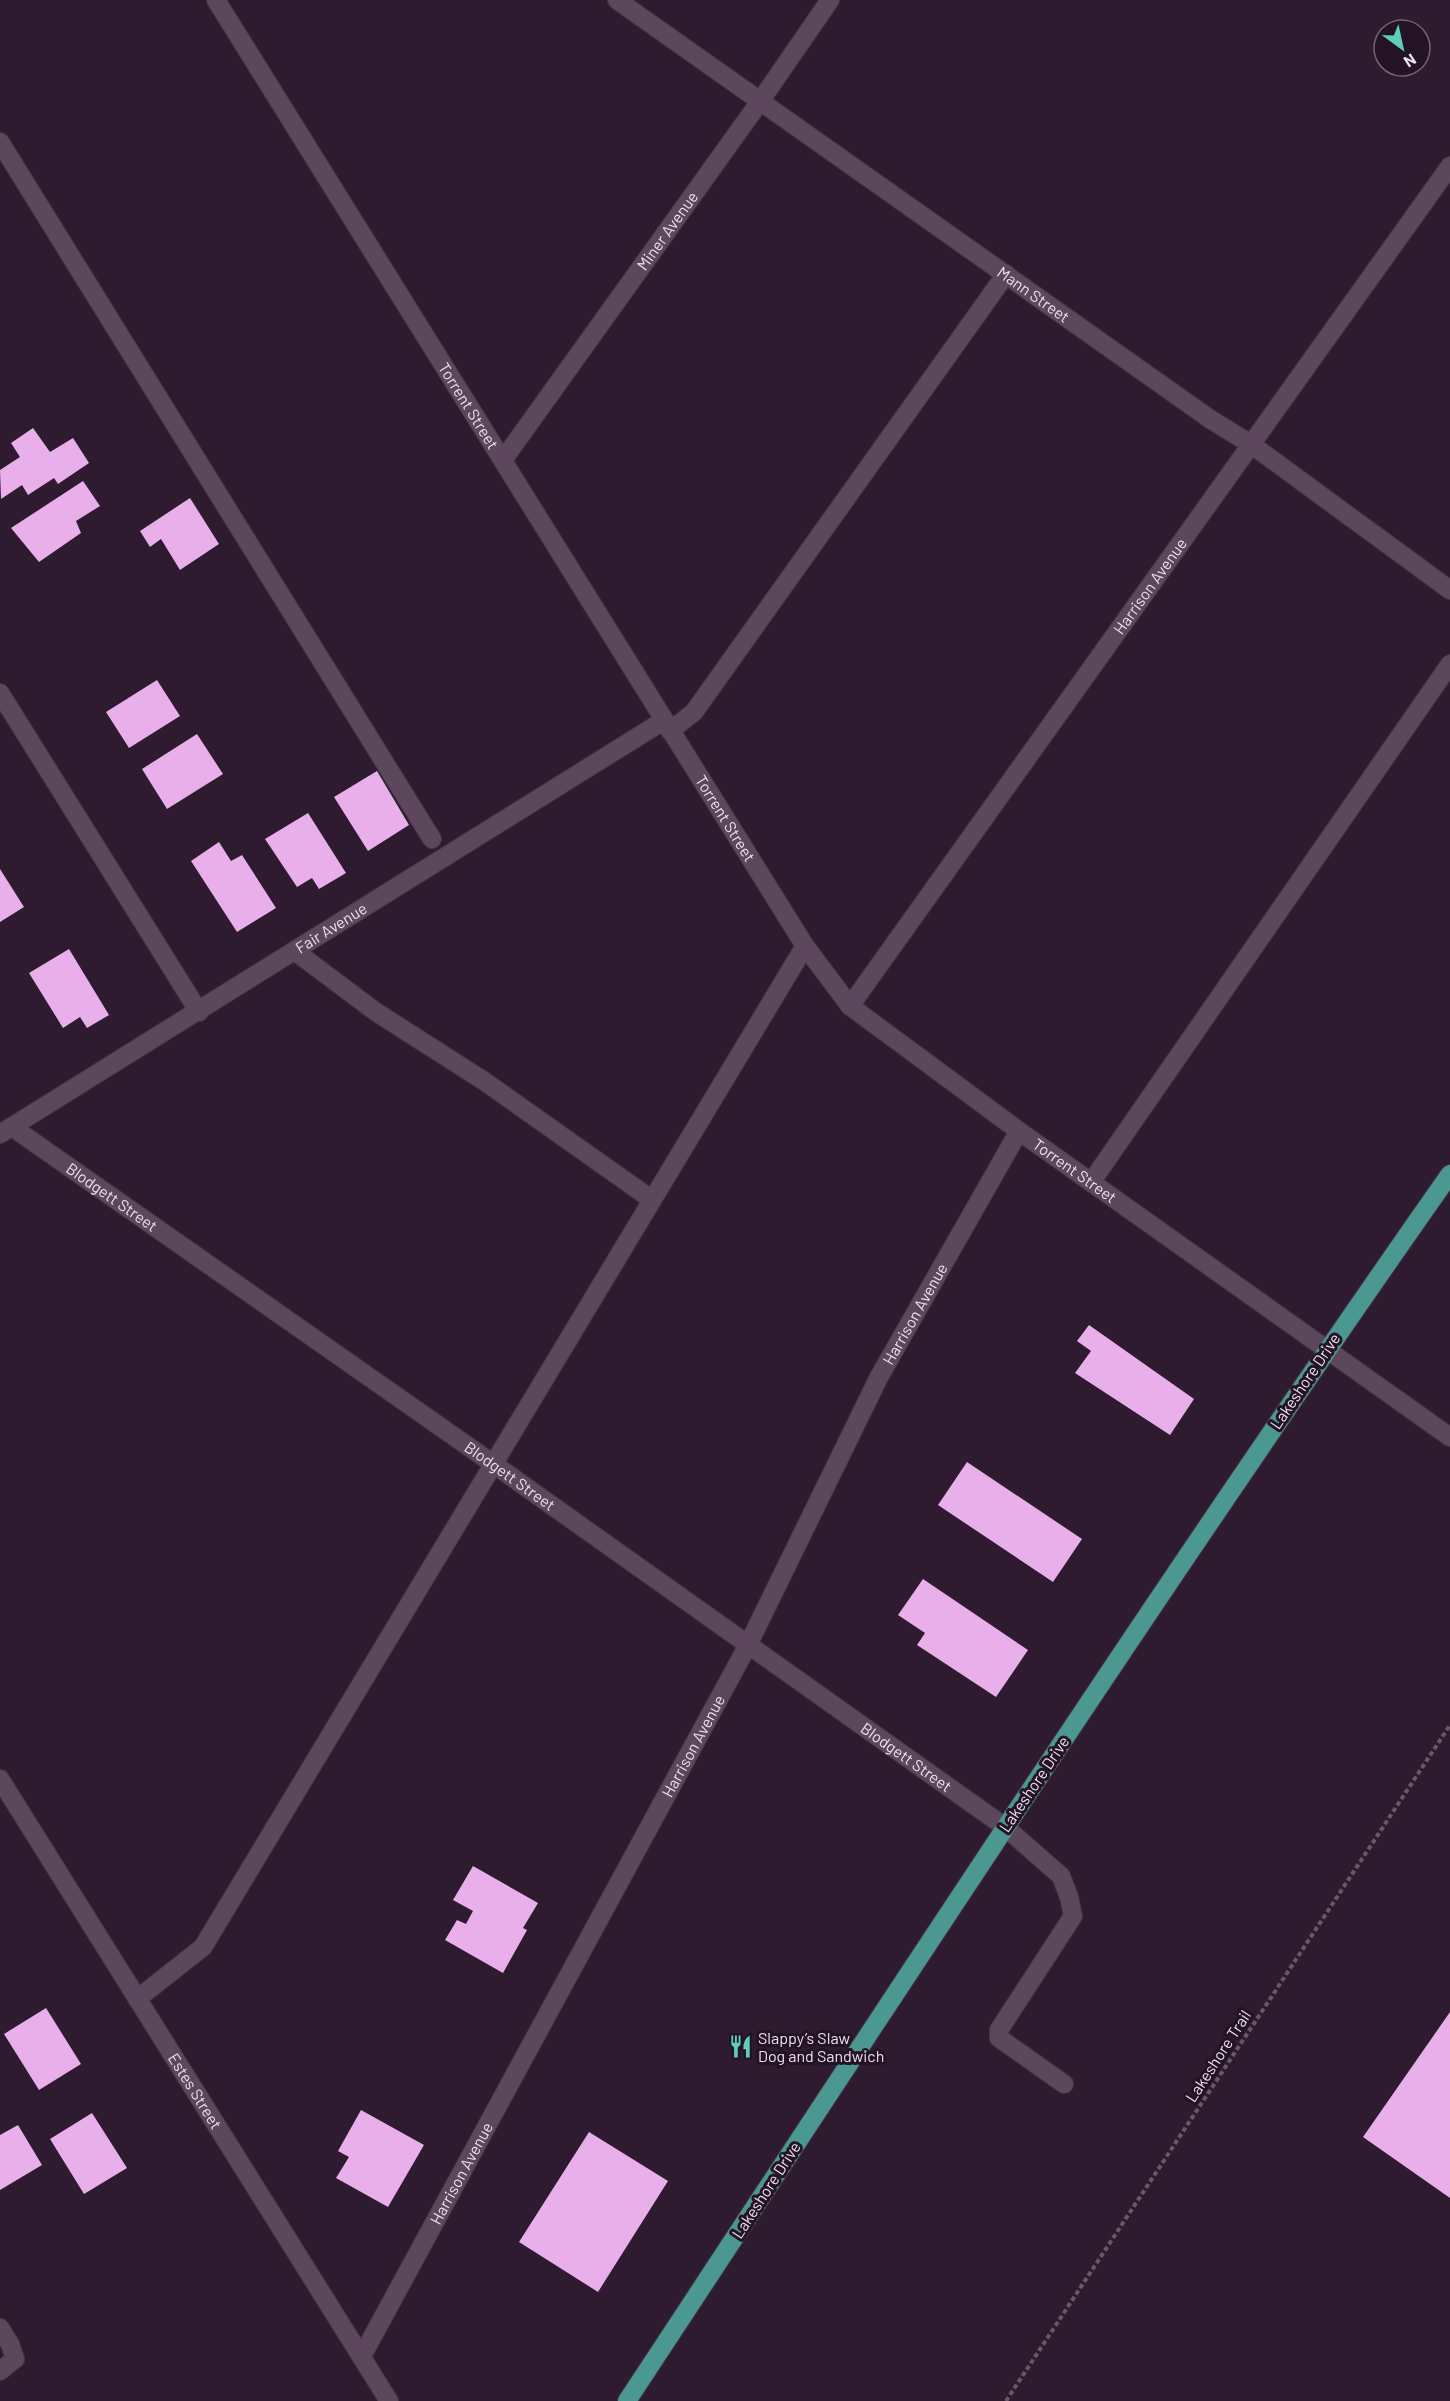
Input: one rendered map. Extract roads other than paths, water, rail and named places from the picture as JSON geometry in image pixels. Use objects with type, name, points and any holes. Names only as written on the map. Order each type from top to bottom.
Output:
[{"type":"main road","name":"Lakeshore Drive","points":[[627,2401],[1005,1827],[1328,1348],[1450,1174]]},
{"type":"street","name":"Torrent Street","points":[[216,0],[805,946],[850,1006],[1018,1131],[1328,1348],[1450,1437]]},
{"type":"street","name":"Mann Street","points":[[617,0],[1252,445],[1450,590]]},
{"type":"street","name":"Miner Avenue","points":[[503,460],[830,0]]},
{"type":"street","points":[[0,142],[432,839]]},
{"type":"street","name":"Harrison Avenue","points":[[850,1006],[1450,166]]},
{"type":"street","name":"Fair Avenue","points":[[6,1131],[667,726],[694,712],[1006,274]]},
{"type":"street","points":[[1092,1181],[1450,664]]},
{"type":"street","points":[[0,693],[199,1012]]},
{"type":"street","points":[[137,1999],[203,1947],[805,946]]},
{"type":"street","points":[[296,952],[376,1012],[484,1081],[651,1199]]},
{"type":"street","name":"Blodgett Street","points":[[6,1131],[492,1463],[1005,1827],[1061,1876],[1073,1916],[999,2030],[999,2038],[1064,2084]]},
{"type":"street","name":"Harrison Avenue","points":[[362,2356],[748,1645],[879,1377],[1018,1131]]},
{"type":"street","name":"Estes Street","points":[[0,1779],[389,2401]]},
{"type":"street","points":[[0,2328],[10,2344],[15,2359],[0,2371]]},
{"type":"place","name":"Slappy’s Slaw Dog and Sandwich","points":[[740,2047]]}]
